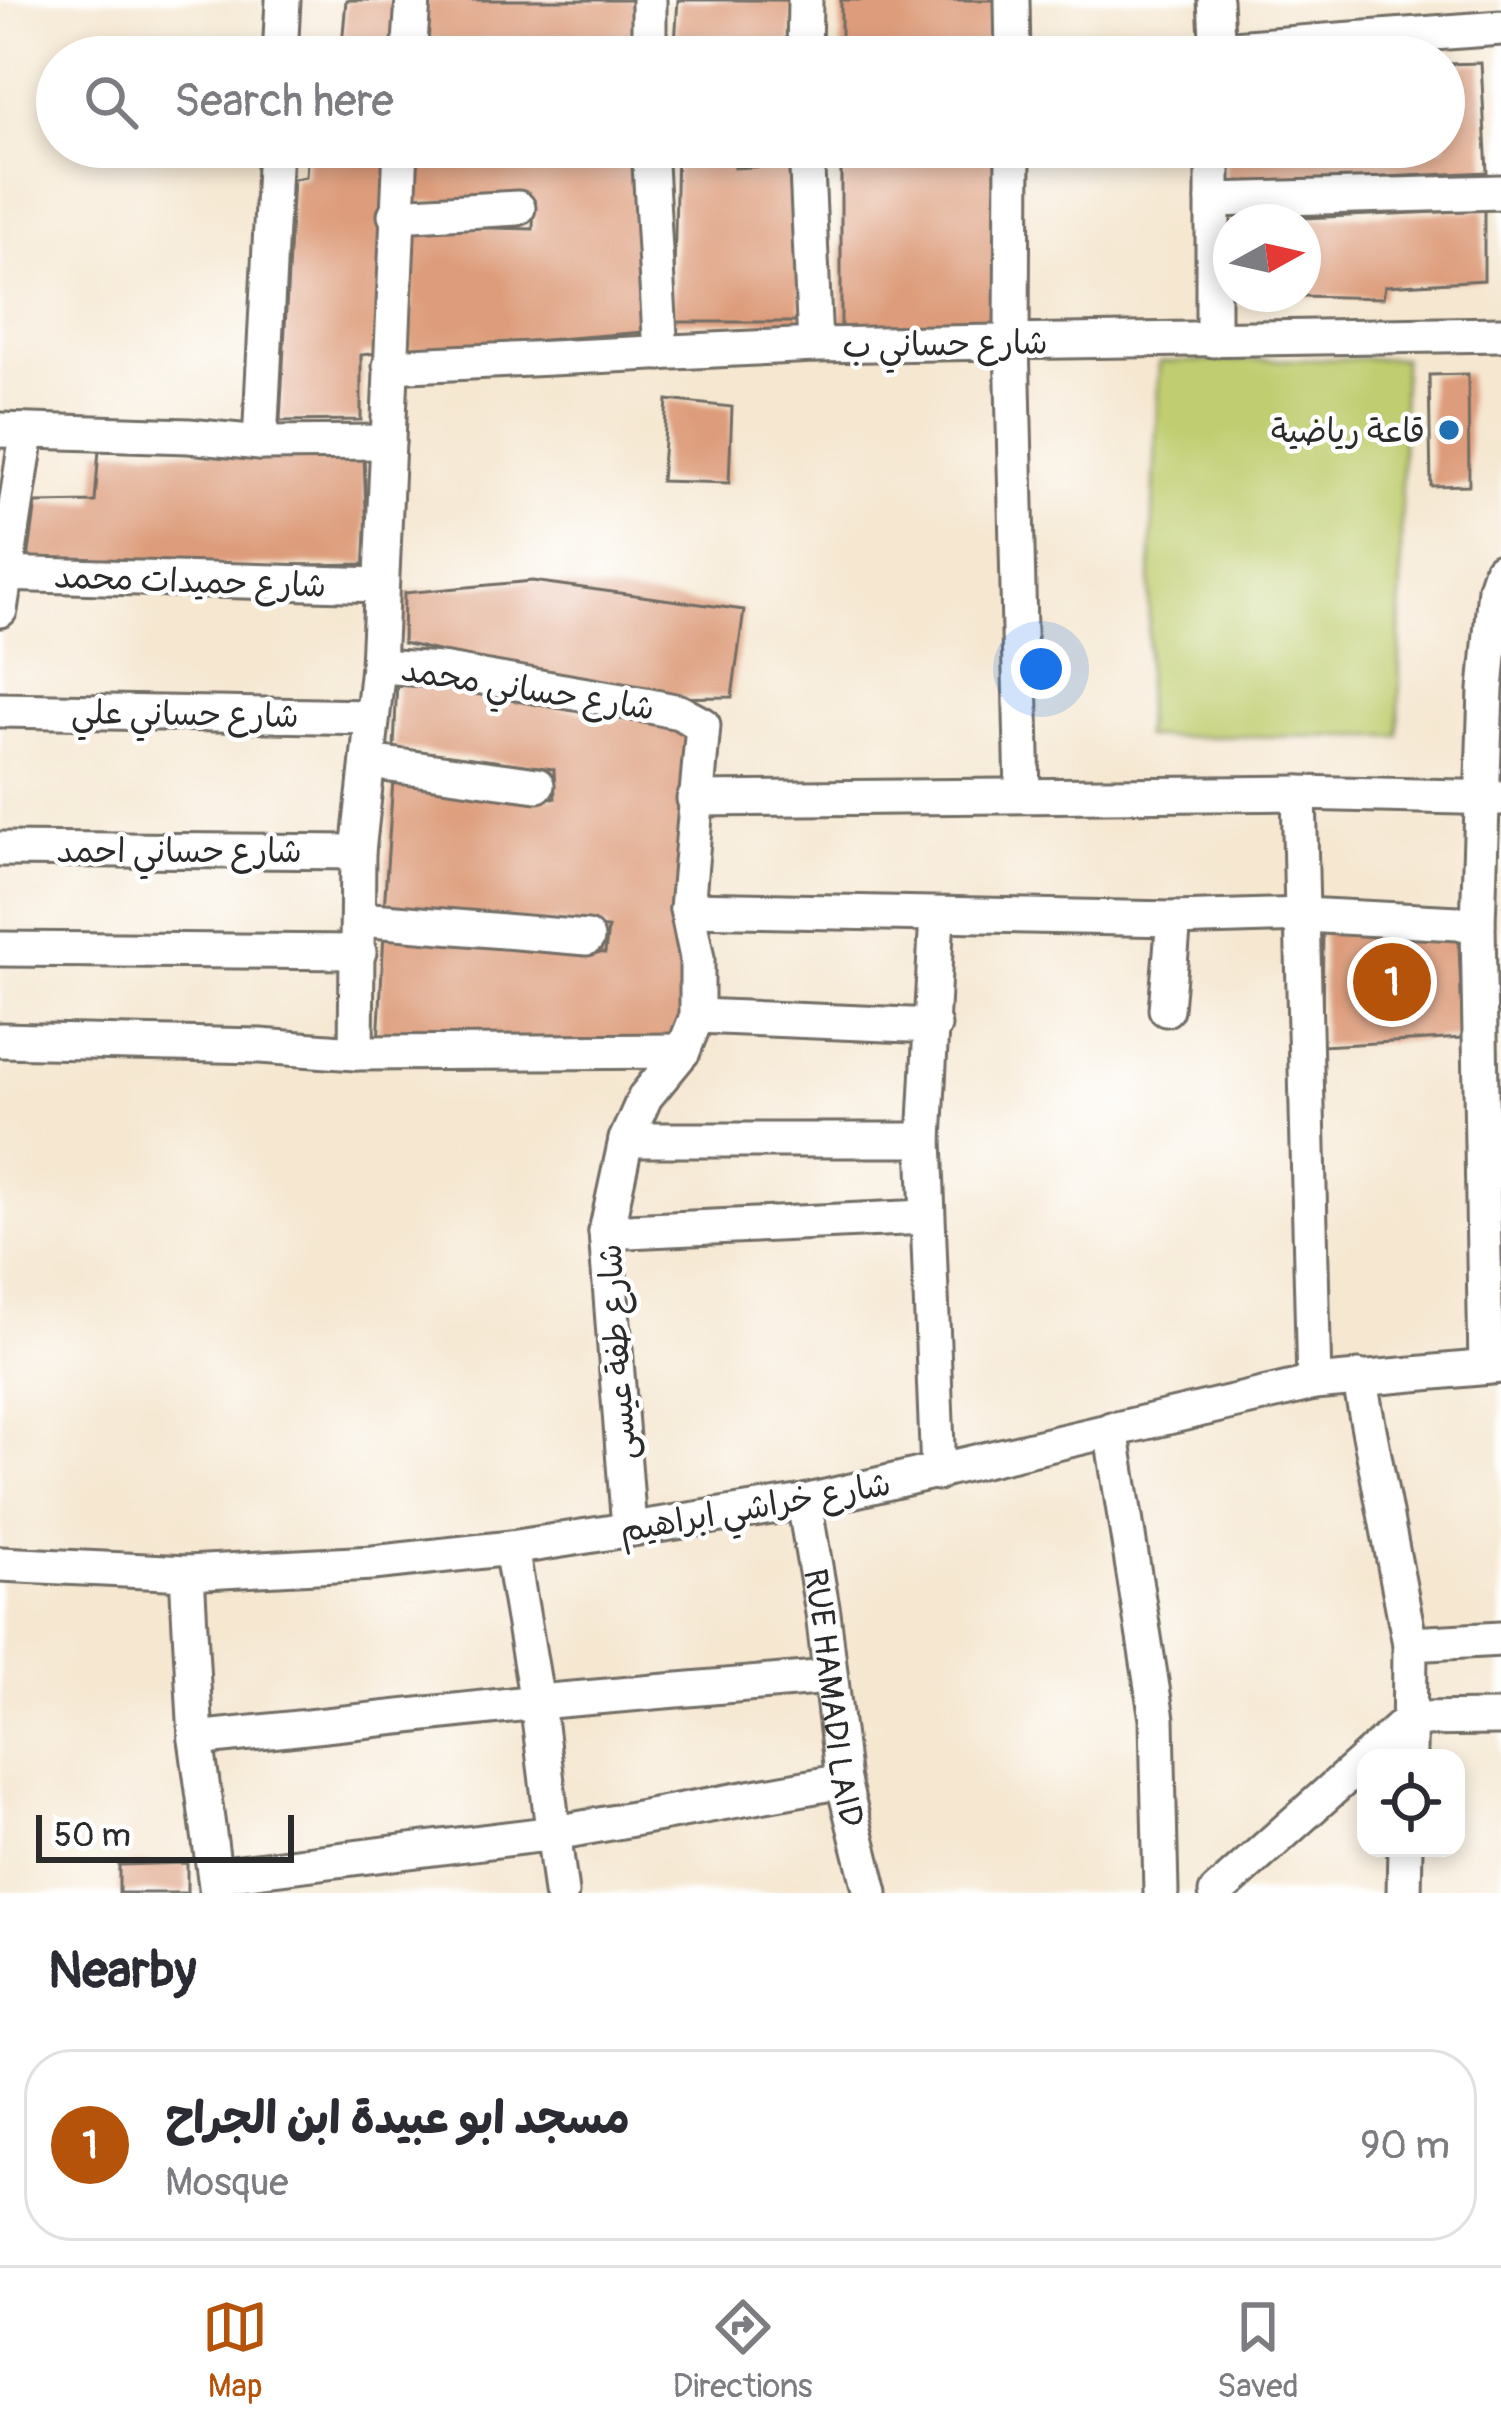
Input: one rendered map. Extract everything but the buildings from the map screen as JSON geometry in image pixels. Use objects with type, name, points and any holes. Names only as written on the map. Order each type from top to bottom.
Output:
[{"type":"street","points":[[281,36],[283,0]]},
{"type":"street","points":[[410,36],[413,0]]},
{"type":"street","points":[[649,36],[650,0]]},
{"type":"street","points":[[804,36],[805,0]]},
{"type":"street","points":[[1012,0],[1013,36]]},
{"type":"street","points":[[1215,0],[1217,36]]},
{"type":"street","points":[[1410,36],[1501,28]]},
{"type":"street","points":[[260,443],[274,168]]},
{"type":"street","name":"شارع حساني محمد","points":[[356,1053],[358,852],[378,666],[399,168]]},
{"type":"street","points":[[650,168],[661,353]]},
{"type":"street","points":[[807,168],[815,345]]},
{"type":"street","points":[[1012,168],[1023,795]]},
{"type":"street","points":[[1213,168],[1213,340]]},
{"type":"street","points":[[1213,200],[1501,193]]},
{"type":"street","points":[[395,215],[518,208]]},
{"type":"street","name":"شارع حساني ب","points":[[390,366],[815,345],[1501,334]]},
{"type":"street","points":[[0,610],[14,432],[189,436],[260,443],[388,442]]},
{"type":"street","points":[[1493,1367],[1491,1034],[1478,924],[1493,797],[1486,690],[1495,588],[1501,571]]},
{"type":"street","name":"شارع حميدات محمد","points":[[3,574],[381,585]]},
{"type":"street","name":"شارع حساني محمد","points":[[378,666],[441,670],[679,712],[703,725],[687,909],[697,958],[697,1016],[682,1051]]},
{"type":"street","name":"شارع حساني علي","points":[[0,710],[371,717]]},
{"type":"street","points":[[369,762],[537,785]]},
{"type":"street","points":[[1300,793],[1314,1383]]},
{"type":"street","points":[[694,799],[1300,793],[1493,797]]},
{"type":"street","name":"شارع حساني احمد","points":[[0,849],[358,852]]},
{"type":"street","points":[[687,909],[1174,919],[1304,915],[1478,924]]},
{"type":"street","points":[[937,915],[925,1140],[938,1473]]},
{"type":"street","points":[[1166,1009],[1174,919]]},
{"type":"street","points":[[0,949],[359,936],[587,938]]},
{"type":"street","points":[[697,1016],[934,1026]]},
{"type":"street","points":[[0,1040],[356,1053],[682,1051]]},
{"type":"street","name":"شارع طفة عيسى","points":[[629,1528],[606,1232],[626,1140],[644,1097],[682,1051]]},
{"type":"street","points":[[626,1140],[925,1140]]},
{"type":"street","points":[[606,1232],[926,1217]]},
{"type":"street","name":"شارع خراشي ابراهيم","points":[[0,1564],[187,1574],[511,1548],[804,1502],[1314,1383],[1493,1367]]},
{"type":"street","points":[[1358,1377],[1410,1644],[1409,1749]]},
{"type":"street","points":[[1111,1429],[1157,1719],[1161,1893]]},
{"type":"street","name":"RUE HAMADI LAID","points":[[804,1502],[843,1781],[871,1893]]},
{"type":"street","points":[[511,1548],[537,1702],[561,1893]]},
{"type":"street","points":[[187,1574],[196,1739],[216,1884],[555,1833],[843,1781]]},
{"type":"street","points":[[1410,1644],[1501,1639]]},
{"type":"street","points":[[196,1739],[829,1677]]},
{"type":"street","points":[[1376,1749],[1410,1719],[1501,1718]]},
{"type":"street","points":[[1216,1893],[1357,1766]]},
{"type":"street","points":[[1404,1893],[1406,1857]]},
{"type":"green space","points":[[1403,358],[1399,736],[1144,737],[1159,362]]},
{"type":"place","name":"قاعة رياضية","points":[[1449,430]]},
{"type":"place","name":"مسجد ابو عبيدة ابن الجراح","points":[[1392,982]]}]
